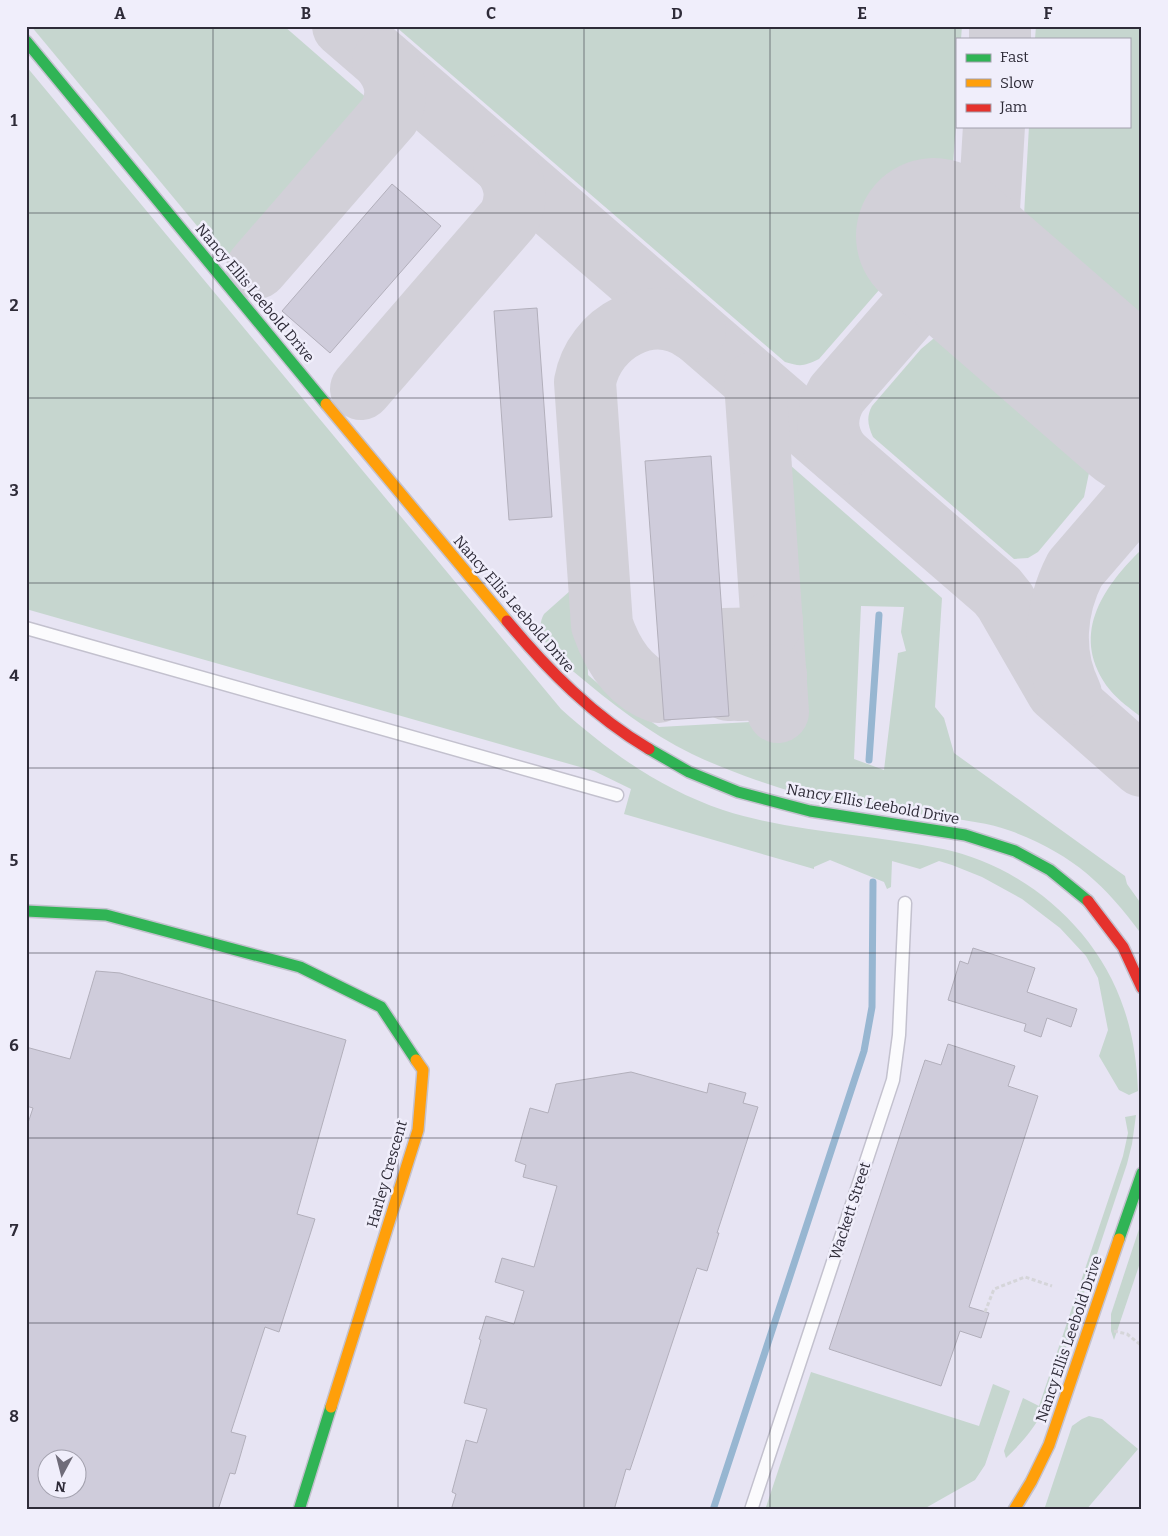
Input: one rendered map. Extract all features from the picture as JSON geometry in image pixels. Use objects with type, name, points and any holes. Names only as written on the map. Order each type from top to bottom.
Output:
[{"type":"street","name":"Nancy Ellis Leebold Drive","points":[[26,41],[527,645],[568,688],[604,718],[643,746],[689,772],[738,792],[810,811],[965,835],[1007,848],[1034,860],[1050,870],[1092,904],[1123,947],[1142,988]]},
{"type":"street","name":"Harley Crescent","points":[[26,911],[106,915],[300,966],[381,1007],[423,1070],[418,1130],[299,1510]]},
{"type":"street","name":"Nancy Ellis Leebold Drive","points":[[1014,1510],[1031,1482],[1049,1445],[1142,1173]]},
{"type":"lane","points":[[26,628],[617,795]]},
{"type":"lane","name":"Wackett Street","points":[[751,1510],[893,1080],[898,1035],[905,903]]},
{"type":"path","points":[[985,1312],[994,1289],[1011,1282],[1025,1277],[1052,1286]]},
{"type":"path","points":[[1117,1332],[1127,1334],[1142,1346]]},
{"type":"shaded area","points":[[31,26],[284,26],[369,100],[373,108],[372,118],[237,274]]},
{"type":"shaded area","points":[[395,26],[962,26],[961,38],[956,38],[956,122],[952,181],[943,175],[871,251],[893,274],[819,359],[802,365],[785,362]]},
{"type":"shaded area","points":[[1036,26],[1142,26],[1142,335],[1023,233],[1029,128],[1130,128],[1130,38],[1035,38]]},
{"type":"shaded area","points":[[26,66],[561,709],[598,740],[637,768],[678,791],[723,810],[777,824],[943,849],[973,857],[1002,870],[1029,886],[1054,905],[1077,928],[1096,953],[1112,980],[1130,1029],[1136,1060],[1138,1091],[1129,1095],[1119,1090],[1099,1056],[1108,1030],[1098,978],[1086,956],[1060,928],[1022,899],[982,877],[939,861],[920,869],[892,861],[891,887],[887,889],[884,882],[830,860],[814,867],[814,869],[624,814],[631,789],[594,771],[26,609]]},
{"type":"shaded area","points":[[942,337],[951,339],[961,346],[1081,448],[1088,462],[1089,473],[1084,497],[1038,552],[1028,558],[1014,559],[873,437],[871,433],[868,418],[872,406],[921,349],[933,339]]},
{"type":"shaded area","points":[[790,465],[942,598],[935,707],[944,718],[954,753],[1125,876],[1127,884],[1142,905],[1142,935],[1100,885],[1069,860],[1033,840],[1003,828],[985,824],[815,798],[776,787],[724,768],[676,746],[646,727],[616,706],[554,654],[544,639],[541,631],[541,622],[544,614],[571,590],[582,606],[586,607],[588,675],[609,693],[659,727],[788,720],[773,467]],"holes":[[[861,606],[904,607],[901,632],[906,651],[898,653],[884,770],[854,759]]]},
{"type":"shaded area","points":[[1142,549],[1142,718],[1113,694],[1098,670],[1092,651],[1091,633],[1095,615],[1103,597],[1127,564]]},
{"type":"shaded area","points":[[1136,1115],[1127,1164],[1047,1404],[1029,1433],[1006,1458],[1004,1451],[1023,1398],[1039,1406],[1123,1156],[1128,1133],[1125,1117]]},
{"type":"shaded area","points":[[1142,1220],[1142,1257],[1114,1340],[1111,1331],[1111,1314]]},
{"type":"shaded area","points":[[811,1372],[979,1426],[993,1384],[1010,1391],[985,1465],[975,1480],[922,1510],[765,1510]]},
{"type":"shaded area","points":[[1089,1416],[1102,1419],[1138,1449],[1086,1510],[1044,1510],[1072,1426]]},
{"type":"building","points":[[392,184],[441,226],[330,353],[282,311]]},
{"type":"building","points":[[537,308],[552,517],[509,520],[494,311]]},
{"type":"building","points":[[711,456],[729,716],[664,720],[645,461]]},
{"type":"building","points":[[973,948],[1035,968],[1027,992],[1077,1009],[1071,1027],[1047,1018],[1041,1037],[1024,1031],[1026,1024],[948,1000],[960,961],[968,964]]},
{"type":"building","points":[[96,971],[120,973],[346,1040],[297,1214],[315,1219],[279,1332],[265,1327],[231,1432],[246,1436],[235,1474],[230,1473],[218,1510],[26,1510],[26,1129],[33,1108],[26,1106],[26,1047],[70,1059]]},
{"type":"building","points":[[948,1044],[1015,1066],[1008,1086],[1038,1096],[969,1307],[989,1313],[981,1338],[960,1331],[941,1386],[829,1349],[925,1060],[941,1065]]},
{"type":"building","points":[[631,1072],[707,1093],[709,1083],[746,1093],[743,1103],[758,1107],[717,1233],[719,1233],[707,1271],[697,1268],[630,1470],[626,1469],[614,1510],[451,1510],[456,1494],[452,1492],[466,1440],[477,1443],[487,1409],[464,1403],[486,1316],[514,1324],[524,1291],[495,1282],[502,1258],[534,1267],[557,1186],[523,1177],[526,1165],[515,1161],[530,1108],[548,1113],[556,1084]]},
{"type":"waterway","points":[[869,760],[879,615]]},
{"type":"waterway","points":[[713,1510],[864,1051],[872,1007],[873,882]]},
{"type":"taxiway","points":[[343,26],[997,591],[1005,601],[1057,691],[1142,766]]},
{"type":"taxiway","points":[[1000,26],[1000,38]]},
{"type":"taxiway","points":[[257,268],[389,116],[394,102],[395,88],[388,67],[383,61]]},
{"type":"taxiway","points":[[839,454],[831,439],[828,424],[830,409],[837,394],[980,230],[986,220],[989,209],[994,128]]},
{"type":"taxiway","points":[[361,389],[509,218],[515,197],[511,178],[504,165]]},
{"type":"taxiway","points":[[658,692],[638,681],[622,665],[602,625],[585,382],[591,364],[600,349],[612,336],[627,326],[644,320],[661,319],[678,322],[695,331]]},
{"type":"taxiway","points":[[755,382],[778,712]]},
{"type":"taxiway","points":[[1071,694],[1060,663],[1058,647],[1060,615],[1068,584],[1075,569],[1142,491]]},
{"type":"taxiway","points":[[725,639],[760,636],[770,628],[772,621]]},
{"type":"taxiway","points":[[728,690],[763,688],[769,685],[776,675]]},
{"type":"runway","points":[[934,236],[1142,417]]},
{"type":"traffic: fast","points":[[26,41],[326,404]]},
{"type":"traffic: fast","points":[[649,749],[689,772],[738,792],[810,811],[965,835],[1015,851],[1050,870],[1088,901]]},
{"type":"traffic: fast","points":[[26,911],[106,915],[300,967],[381,1007],[416,1060]]},
{"type":"traffic: fast","points":[[1119,1239],[1142,1173]]},
{"type":"traffic: fast","points":[[299,1510],[331,1407]]},
{"type":"traffic: slow","points":[[326,404],[507,621]]},
{"type":"traffic: slow","points":[[331,1407],[418,1130],[423,1070],[416,1060]]},
{"type":"traffic: slow","points":[[1014,1510],[1031,1482],[1049,1445],[1119,1239]]},
{"type":"traffic: jam","points":[[507,621],[572,691],[609,722],[649,749]]},
{"type":"traffic: jam","points":[[1088,901],[1123,947],[1142,988]]}]
